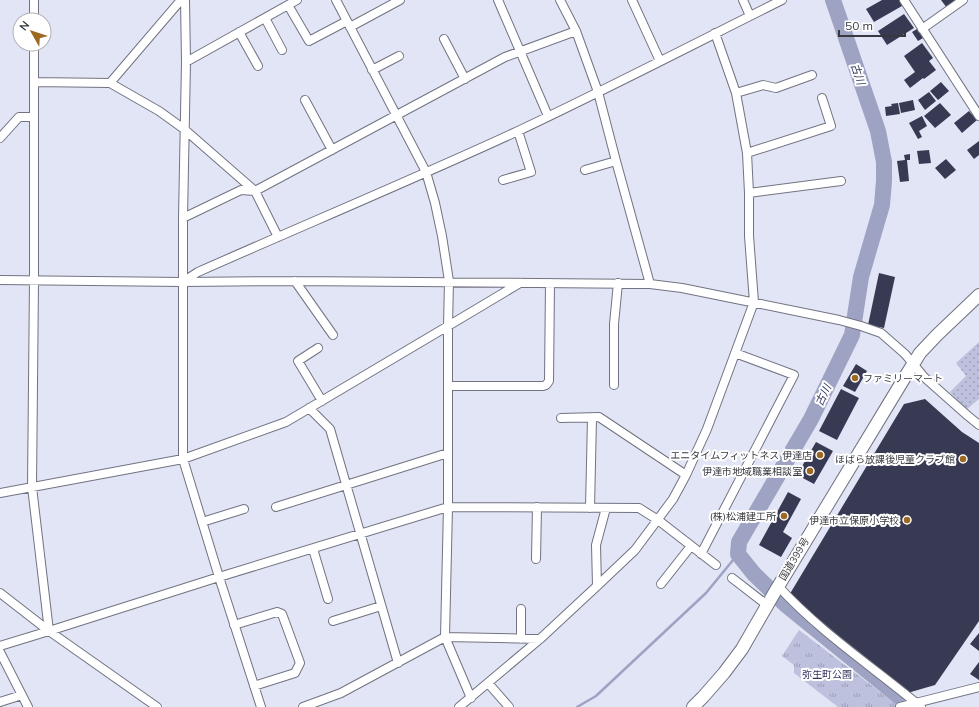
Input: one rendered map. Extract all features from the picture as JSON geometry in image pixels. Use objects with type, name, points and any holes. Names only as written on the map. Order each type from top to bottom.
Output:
[{"type":"highway","name":"国道399号","points":[[693,707],[724,673],[742,649],[773,595],[920,353],[979,295]]},
{"type":"street","points":[[34,0],[34,12]]},
{"type":"street","points":[[110,83],[181,0]]},
{"type":"street","points":[[185,0],[186,62],[182,218],[183,459],[261,707]]},
{"type":"street","points":[[186,62],[297,0]]},
{"type":"street","points":[[336,0],[426,172],[438,216],[449,281],[448,507],[445,637],[471,698]]},
{"type":"street","points":[[288,5],[309,41],[400,0]]},
{"type":"street","points":[[498,0],[548,116]]},
{"type":"street","points":[[560,0],[576,31],[598,92],[650,284]]},
{"type":"street","points":[[632,0],[660,61]]},
{"type":"street","points":[[743,0],[750,16]]},
{"type":"street","points":[[183,282],[198,272],[518,131],[782,0]]},
{"type":"street","points":[[904,0],[979,116]]},
{"type":"street","points":[[922,29],[963,0]]},
{"type":"street","points":[[265,18],[282,50]]},
{"type":"street","points":[[182,218],[241,190],[255,191],[505,57],[576,31]]},
{"type":"street","points":[[240,32],[258,66]]},
{"type":"street","points":[[459,707],[540,639],[635,550],[673,499],[686,475],[707,429],[754,302],[748,236],[749,194],[747,153],[736,93],[715,33]]},
{"type":"street","points":[[444,39],[465,79]]},
{"type":"street","points":[[34,52],[32,487],[49,631]]},
{"type":"street","points":[[372,70],[399,56]]},
{"type":"street","points":[[736,93],[763,86],[776,88],[812,76]]},
{"type":"street","points":[[34,82],[110,83],[159,111],[184,129],[255,191],[278,237]]},
{"type":"street","points":[[747,153],[831,126],[822,98]]},
{"type":"street","points":[[305,100],[332,150]]},
{"type":"street","points":[[0,138],[19,117],[34,117]]},
{"type":"street","points":[[503,180],[531,172],[518,131]]},
{"type":"street","points":[[585,170],[616,161]]},
{"type":"street","points":[[749,194],[841,181]]},
{"type":"street","points":[[0,280],[183,282],[449,281],[618,283],[650,284],[682,288],[839,320],[881,333],[905,354],[924,377],[979,425]]},
{"type":"street","points":[[295,281],[333,335]]},
{"type":"street","points":[[0,493],[183,459],[286,422],[520,283]]},
{"type":"street","points":[[448,386],[546,385],[548,381],[550,283]]},
{"type":"street","points":[[614,385],[614,324],[618,283]]},
{"type":"street","points":[[318,348],[298,361],[322,401]]},
{"type":"street","points":[[701,554],[794,375],[735,353]]},
{"type":"street","points":[[309,408],[330,429],[398,663]]},
{"type":"street","points":[[561,418],[599,418],[686,475]]},
{"type":"street","points":[[590,508],[592,418]]},
{"type":"street","points":[[276,507],[448,453]]},
{"type":"street","points":[[0,646],[448,507],[639,508],[658,520],[716,565]]},
{"type":"street","points":[[536,559],[537,507]]},
{"type":"street","points":[[597,586],[596,545],[606,508]]},
{"type":"street","points":[[202,522],[244,509]]},
{"type":"street","points":[[661,584],[691,546]]},
{"type":"street","points":[[313,549],[328,599]]},
{"type":"street","points":[[732,578],[792,602],[916,705]]},
{"type":"street","points":[[0,593],[49,631],[157,707]]},
{"type":"street","points":[[333,622],[382,606]]},
{"type":"street","points":[[521,609],[521,639]]},
{"type":"street","points":[[234,625],[277,612],[282,614],[300,663],[295,673],[254,686]]},
{"type":"street","points":[[303,707],[341,693],[445,637],[540,639]]},
{"type":"street","points":[[0,652],[28,707]]},
{"type":"street","points":[[488,683],[509,707]]},
{"type":"street","points":[[900,707],[916,705],[979,687]]},
{"type":"street","points":[[0,702],[22,695]]},
{"type":"green space","points":[[979,342],[979,399],[966,410],[950,392],[966,376],[956,363]]},
{"type":"green space","name":"弥生町公園","points":[[799,630],[900,707],[838,707],[794,673],[794,665],[782,656]]},
{"type":"building","points":[[882,0],[899,0],[902,6],[874,22],[866,9]]},
{"type":"building","points":[[941,0],[959,0],[947,8]]},
{"type":"building","points":[[904,14],[914,28],[887,45],[878,31]]},
{"type":"building","points":[[917,29],[923,38],[918,41],[912,32]]},
{"type":"building","points":[[922,43],[933,58],[929,61],[936,70],[910,88],[904,80],[915,72],[904,56]]},
{"type":"building","points":[[941,82],[949,91],[938,100],[930,91]]},
{"type":"building","points":[[929,92],[936,101],[925,110],[918,100]]},
{"type":"building","points":[[913,100],[915,110],[901,113],[899,103]]},
{"type":"building","points":[[898,103],[900,114],[886,116],[885,107]]},
{"type":"building","points":[[940,103],[951,115],[935,128],[924,116]]},
{"type":"building","points":[[969,111],[977,120],[962,133],[954,123]]},
{"type":"building","points":[[922,116],[927,126],[919,131],[922,137],[918,139],[909,123]]},
{"type":"building","points":[[979,141],[979,155],[974,159],[967,150]]},
{"type":"building","points":[[929,150],[931,163],[919,164],[917,151]]},
{"type":"building","points":[[910,154],[910,160],[907,160],[909,181],[900,182],[897,161],[905,160],[904,155]]},
{"type":"building","points":[[946,159],[956,170],[945,179],[935,168]]},
{"type":"building","points":[[879,273],[895,277],[884,328],[868,325]]},
{"type":"building","name":"ファミリーマート","points":[[856,364],[867,371],[855,392],[843,386]]},
{"type":"building","points":[[841,389],[859,398],[837,440],[819,431]]},
{"type":"building","name":"伊達市立保原小学校","points":[[925,399],[962,432],[979,443],[979,621],[935,685],[904,694],[788,597],[904,404]]},
{"type":"building","points":[[816,442],[833,451],[814,484],[797,475]]},
{"type":"building","name":"(株)松浦建工所","points":[[788,492],[801,499],[783,532],[792,538],[781,557],[759,545]]},
{"type":"building","points":[[979,633],[979,651],[970,644]]},
{"type":"building","points":[[979,662],[979,680],[970,674]]},
{"type":"waterway","name":"古川","points":[[833,0],[878,131],[884,162],[882,205],[861,277],[852,335],[811,419],[739,542],[738,554],[754,574],[786,605],[912,707]]},
{"type":"waterway","points":[[577,707],[596,696],[706,593],[738,554]]},
{"type":"place","name":"ファミリーマート","points":[[855,378]]},
{"type":"place","name":"エニタイムフィットネス 伊達店","points":[[820,455]]},
{"type":"place","name":"ほばら放課後児童クラブ館","points":[[963,459]]},
{"type":"place","name":"伊達市地域職業相談室","points":[[810,471]]},
{"type":"place","name":"(株)松浦建工所","points":[[784,516]]},
{"type":"place","name":"伊達市立保原小学校","points":[[907,520]]}]
